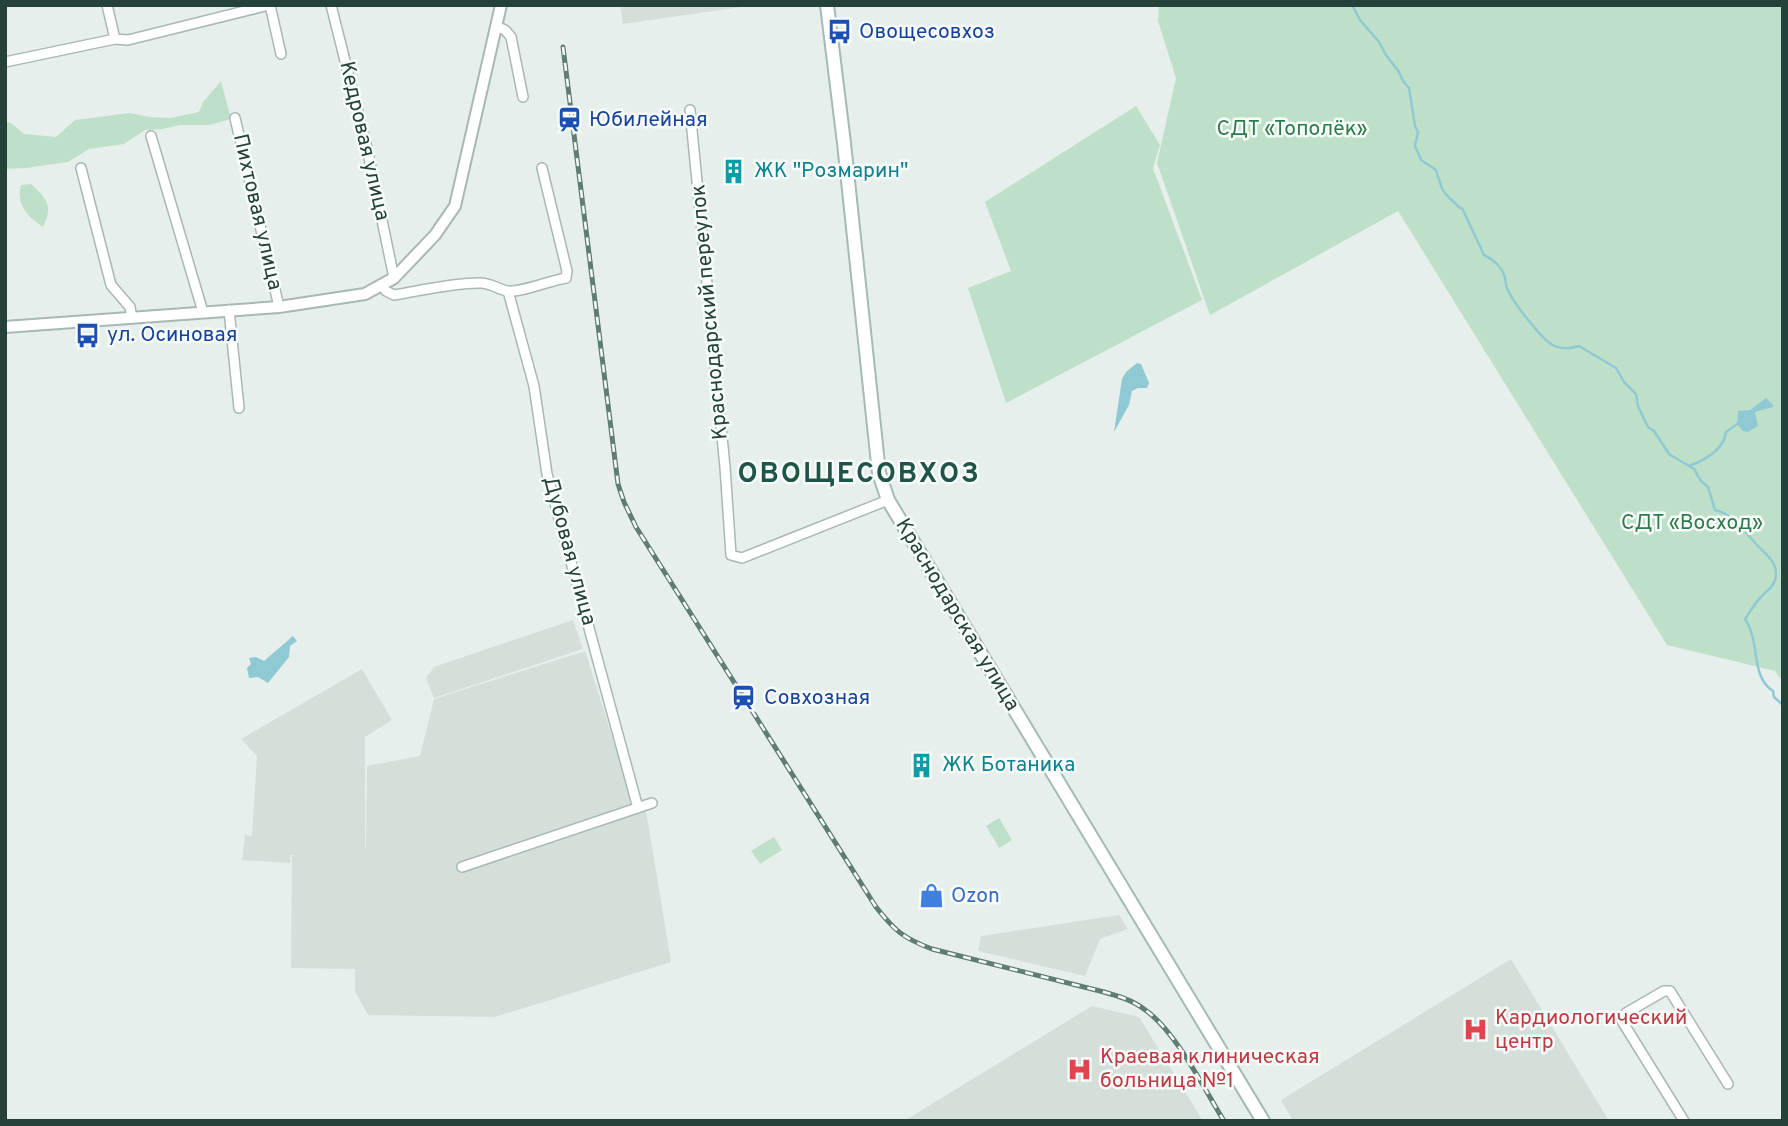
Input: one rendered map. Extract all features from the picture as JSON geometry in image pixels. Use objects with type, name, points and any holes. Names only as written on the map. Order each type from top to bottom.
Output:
[{"type":"main road","name":"Краснодарская улица","points":[[827,5],[879,473],[888,500],[1263,1121]]},
{"type":"street","points":[[107,5],[115,39]]},
{"type":"street","points":[[5,62],[115,39],[128,40],[270,5],[281,54]]},
{"type":"street","name":"Кедровая улица","points":[[331,5],[367,148],[394,278]]},
{"type":"street","points":[[5,327],[279,307],[365,294],[382,286],[394,278],[435,235],[455,206],[501,5]]},
{"type":"street","points":[[496,26],[511,37],[523,97]]},
{"type":"street","name":"Краснодарский переулок","points":[[690,110],[731,555],[742,558],[888,500]]},
{"type":"street","name":"Пихтовая улица","points":[[235,118],[279,307]]},
{"type":"street","points":[[151,136],[203,312]]},
{"type":"street","points":[[81,168],[111,285],[130,307],[132,318]]},
{"type":"street","points":[[382,286],[394,295],[482,283],[508,291],[566,278],[567,271],[542,169]]},
{"type":"street","name":"Дубовая улица","points":[[508,291],[534,386],[547,474],[638,808]]},
{"type":"street","points":[[229,310],[239,408]]},
{"type":"street","points":[[462,867],[652,803]]},
{"type":"street","points":[[1684,1121],[1622,1021],[1626,1013],[1664,991],[1670,991],[1728,1084]]},
{"type":"shaded area","points":[[620,5],[755,5],[623,24]]},
{"type":"shaded area","points":[[573,620],[583,649],[434,698],[426,678],[434,667]]},
{"type":"shaded area","points":[[585,651],[634,806],[467,859],[471,867],[646,811],[671,962],[495,1017],[368,1015],[355,991],[355,969],[291,968],[292,856],[296,855],[291,855],[290,863],[242,860],[245,835],[252,836],[257,756],[241,739],[362,669],[392,720],[365,737],[366,847],[367,766],[420,756],[434,699]]},
{"type":"shaded area","points":[[1119,915],[1128,929],[1100,939],[1085,976],[978,951],[981,936]]},
{"type":"shaded area","name":"Кардиологический центр","points":[[1511,959],[1609,1121],[1293,1121],[1281,1100]]},
{"type":"shaded area","name":"Краевая клиническая больница №1","points":[[1092,1006],[1139,1017],[1203,1121],[904,1121]]},
{"type":"green space","points":[[1159,5],[1783,5],[1783,682],[1775,671],[1667,645],[1398,211],[1210,315],[1157,163],[1176,78],[1158,21]]},
{"type":"green space","points":[[221,81],[231,119],[209,125],[180,125],[145,130],[124,144],[89,149],[68,162],[5,169],[5,122],[11,123],[24,134],[56,137],[75,120],[130,113],[170,118],[199,112],[203,102]]},
{"type":"green space","points":[[1136,106],[1160,145],[1153,168],[1202,300],[1006,403],[968,288],[1011,271],[985,202]]},
{"type":"green space","points":[[31,184],[47,203],[48,214],[43,227],[24,209],[20,198],[21,185]]},
{"type":"green space","points":[[999,818],[1012,840],[999,848],[986,826]]},
{"type":"green space","points":[[774,837],[782,850],[760,864],[751,851]]},
{"type":"water","points":[[1137,363],[1141,364],[1149,383],[1147,388],[1132,391],[1129,405],[1114,432],[1122,379]]},
{"type":"water","points":[[1766,398],[1773,407],[1755,412],[1758,426],[1748,432],[1743,431],[1737,424],[1738,411],[1750,410]]},
{"type":"water","points":[[293,636],[297,641],[290,646],[289,657],[268,683],[258,677],[249,678],[249,658],[256,657],[264,661]]},
{"type":"waterway","points":[[1352,5],[1409,88],[1418,132],[1415,146],[1421,160],[1436,170],[1444,192],[1462,208],[1484,255],[1494,261],[1502,271],[1508,290],[1519,308],[1539,334],[1550,343],[1562,348],[1579,346],[1616,368],[1624,382],[1636,394],[1638,406],[1648,427],[1654,431],[1669,454],[1694,469],[1708,487],[1715,510],[1738,524],[1774,564],[1774,583],[1745,619],[1752,633],[1763,680],[1783,705]]},
{"type":"waterway","points":[[1689,466],[1713,453],[1722,444],[1726,432],[1737,424]]},
{"type":"railway","points":[[563,47],[618,484],[636,527],[876,907],[894,928],[932,949],[1104,992],[1139,1006],[1156,1019],[1178,1045],[1224,1121]]},
{"type":"place","name":"Овощесовхоз","points":[[839,32]]},
{"type":"place","name":"Юбилейная","points":[[569,120]]},
{"type":"place","name":"ЖК \"Розмарин\"","points":[[734,171]]},
{"type":"place","name":"ул. Осиновая","points":[[87,335]]},
{"type":"place","name":"Совхозная","points":[[744,698]]},
{"type":"place","name":"ЖК Ботаника","points":[[922,765]]},
{"type":"place","name":"Ozon","points":[[931,896]]},
{"type":"place","name":"Кардиологический центр","points":[[1475,1030]]},
{"type":"place","name":"Краевая клиническая больница №1","points":[[1080,1069]]},
{"type":"district","name":"ОВОЩЕСОВХОЗ","points":[[859,475]]},
{"type":"park label","name":"СДТ «Тополёк»","points":[[1292,129]]},
{"type":"park label","name":"СДТ «Восход»","points":[[1692,523]]}]
